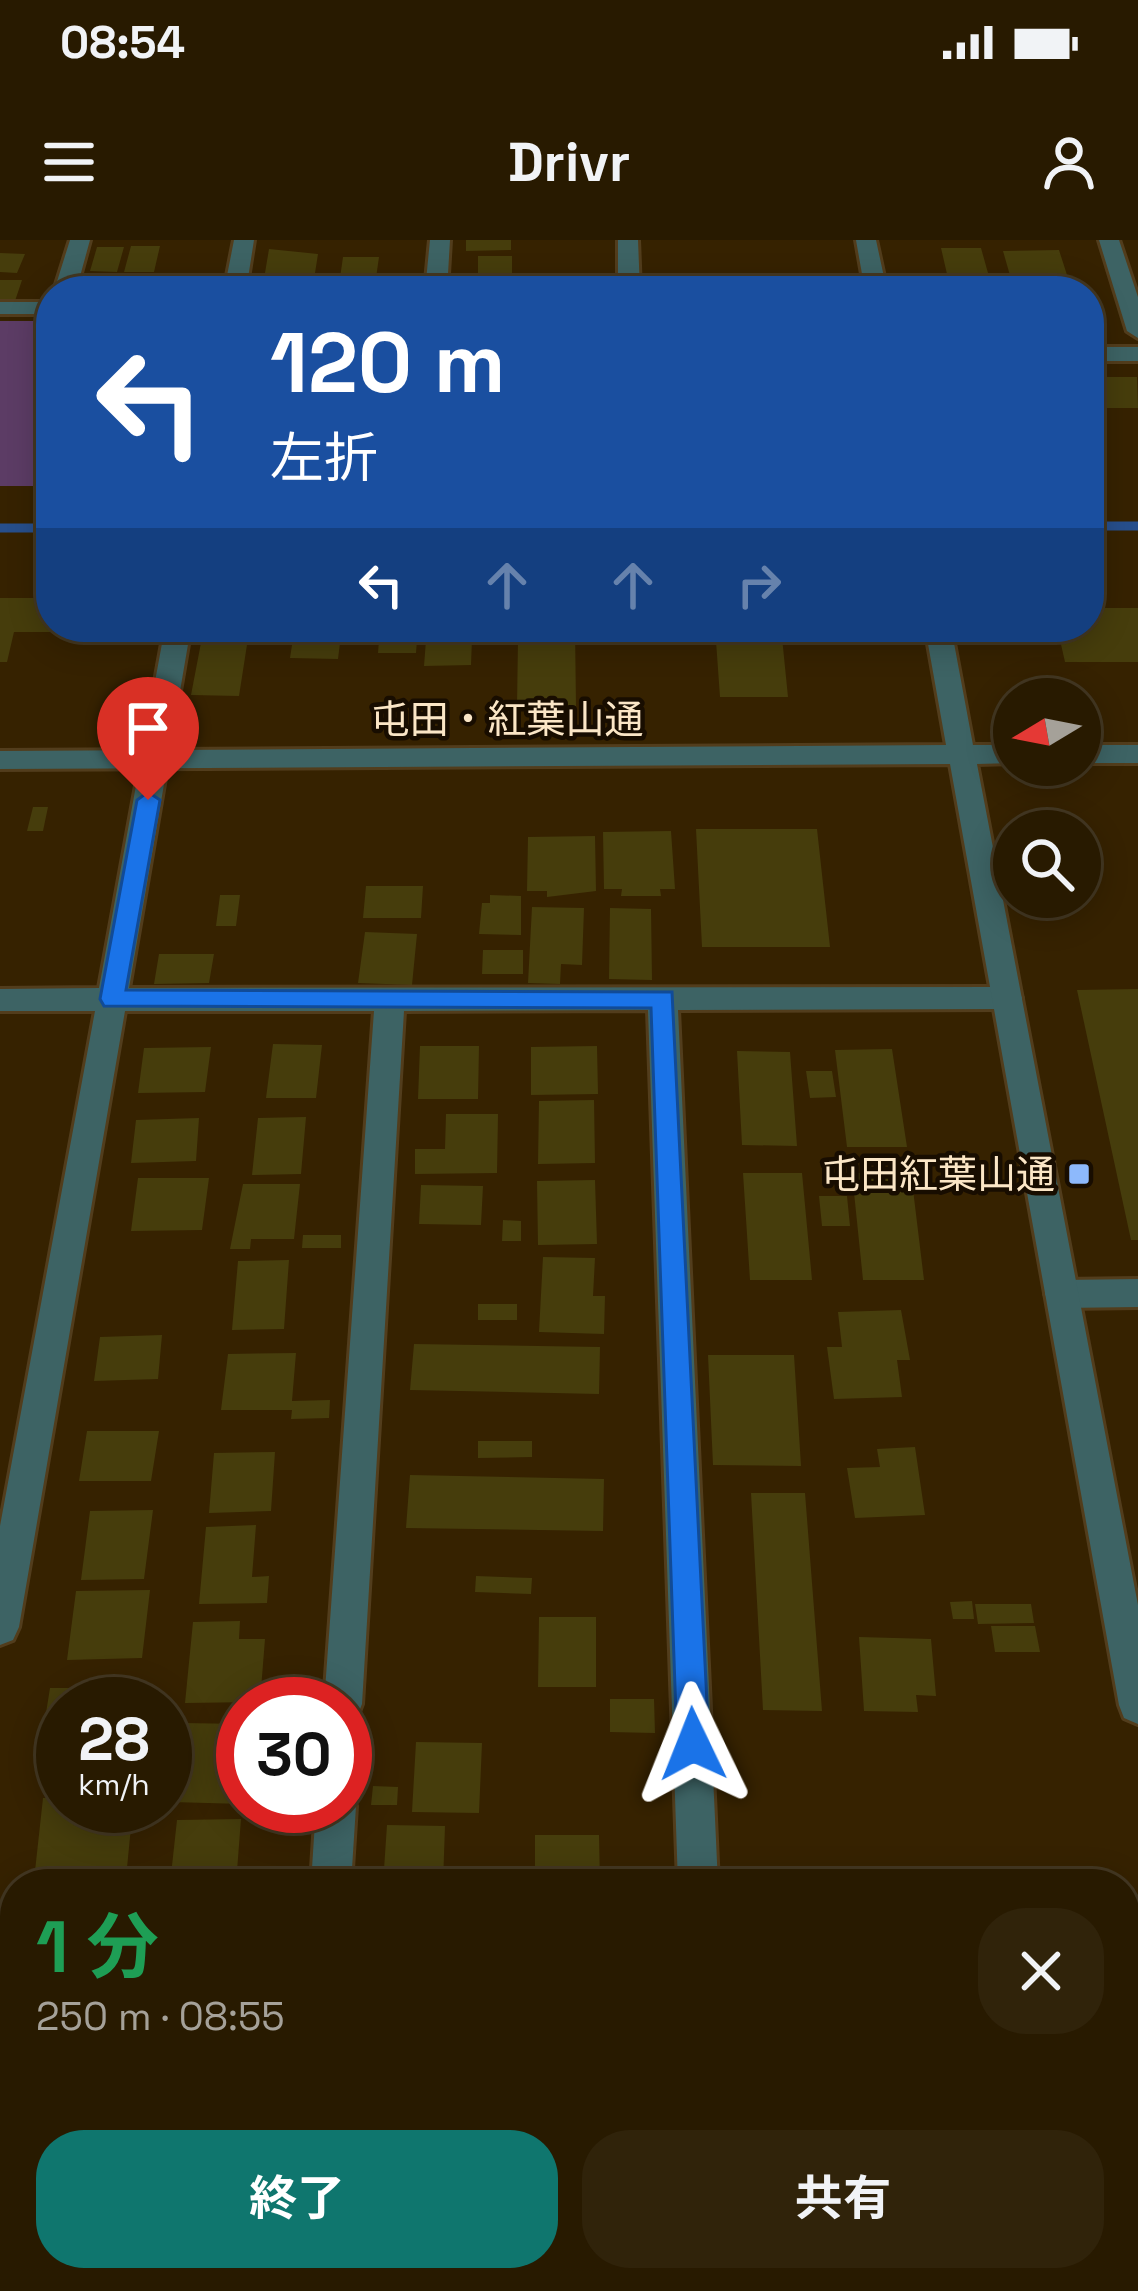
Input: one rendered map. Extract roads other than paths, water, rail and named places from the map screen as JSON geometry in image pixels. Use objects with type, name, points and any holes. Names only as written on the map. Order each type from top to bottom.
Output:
[{"type":"street","points":[[69,276],[80,240]]},
{"type":"street","points":[[238,276],[244,240]]},
{"type":"street","points":[[437,276],[440,240]]},
{"type":"street","points":[[628,240],[629,276]]},
{"type":"street","points":[[866,240],[873,276]]},
{"type":"street","points":[[1109,240],[1138,331]]},
{"type":"street","points":[[0,308],[36,308]]},
{"type":"street","points":[[1104,354],[1138,354]]},
{"type":"street","points":[[0,1628],[175,642]]},
{"type":"street","points":[[941,642],[1138,1706]]},
{"type":"street","name":"屯田・紅葉山通","points":[[0,760],[993,754]]},
{"type":"street","points":[[1101,754],[1138,754]]},
{"type":"street","points":[[663,998],[697,1869]]},
{"type":"street","points":[[0,1000],[1007,998]]},
{"type":"street","points":[[345,1677],[390,999]]},
{"type":"street","points":[[1062,1294],[1138,1293]]},
{"type":"street","points":[[332,1869],[334,1833]]},
{"type":"waterway","points":[[1104,526],[1138,526]]},
{"type":"waterway","points":[[0,528],[36,528]]},
{"type":"place","name":"屯田紅葉山通","points":[[1079,1174]]}]
